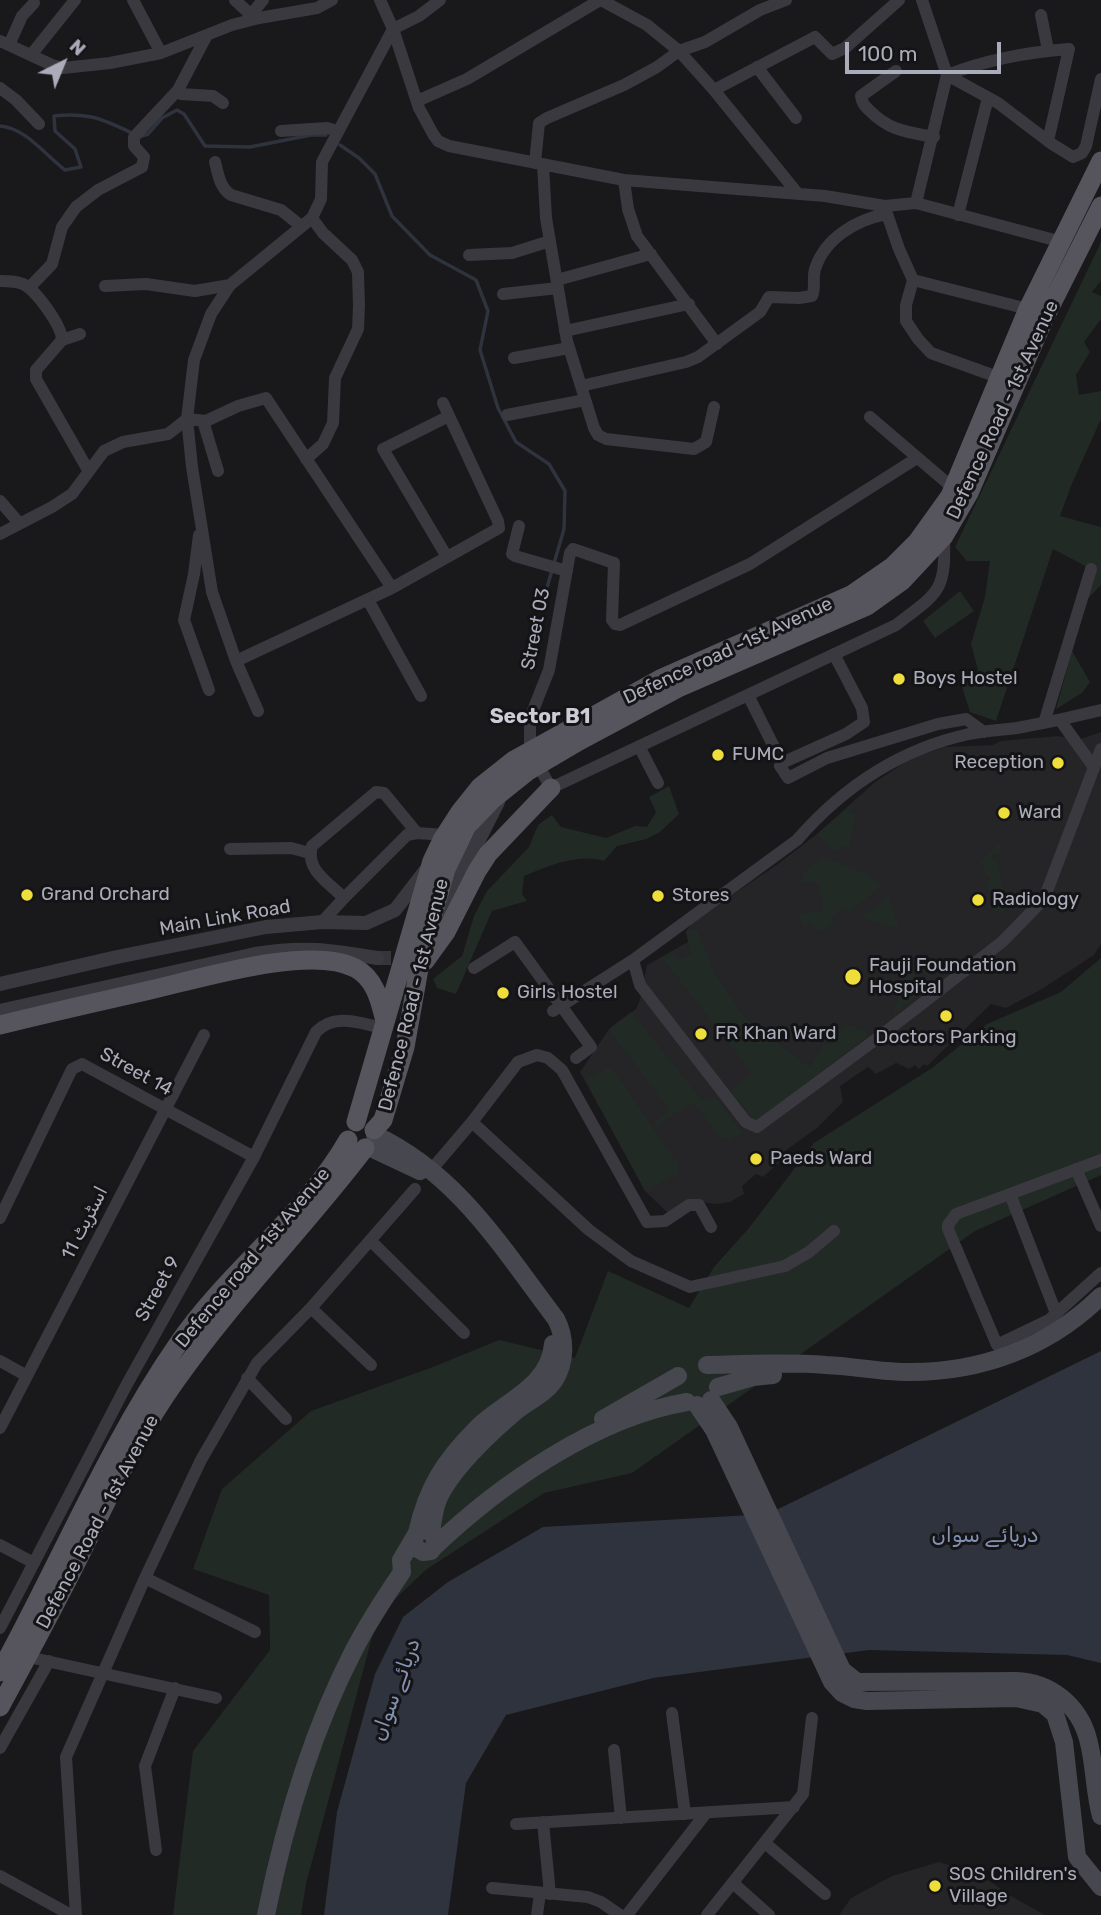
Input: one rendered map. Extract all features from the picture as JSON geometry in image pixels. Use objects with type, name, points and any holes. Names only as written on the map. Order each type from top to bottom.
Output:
[{"type":"main road","name":"Defence road -1st Avenue","points":[[365,1137],[385,1025],[432,861],[460,812],[480,787],[514,760],[534,758],[660,679],[851,595],[892,566],[917,542],[953,488],[1007,381],[1028,309],[1101,161]]},
{"type":"main road","name":"Defence Road - 1st Avenue","points":[[0,1707],[28,1657],[49,1597],[135,1444],[176,1379],[241,1295],[318,1209],[365,1137],[383,1120],[405,1047],[417,976],[446,869],[467,827],[534,758],[678,688],[867,606],[902,581],[944,536],[969,493],[1007,381],[1044,319],[1101,206]]},
{"type":"main road","points":[[417,976],[446,932],[488,854],[551,788]]},
{"type":"main road","points":[[0,1024],[261,965],[307,960],[339,962],[356,968],[368,979],[379,996],[385,1025]]},
{"type":"main road","points":[[365,1137],[402,1147],[450,1185],[493,1237],[562,1330],[564,1345],[559,1371],[546,1390],[497,1427],[467,1459],[440,1494],[426,1540]]},
{"type":"main road","points":[[365,1137],[422,1172],[447,1195],[531,1301],[551,1330],[554,1346],[550,1360],[536,1381],[479,1426],[443,1467],[432,1484],[426,1540]]},
{"type":"main road","points":[[266,1915],[293,1806],[326,1714],[354,1650],[402,1572],[401,1560],[474,1497],[557,1443],[678,1376],[688,1365],[825,1365],[905,1372],[942,1371],[988,1364],[1038,1344],[1083,1314],[1101,1296]]},
{"type":"main road","points":[[426,1540],[582,1440],[634,1416],[703,1398],[753,1377],[790,1374],[929,1383],[971,1378],[1007,1368],[1050,1347],[1101,1311]]},
{"type":"main road","points":[[703,1398],[717,1377],[707,1365]]},
{"type":"main road","points":[[678,1376],[677,1391],[703,1398],[722,1429],[837,1676],[842,1693],[867,1701],[1016,1698],[1043,1704],[1055,1714],[1064,1742],[1077,1857],[1101,1887]]},
{"type":"main road","points":[[0,1672],[49,1597]]},
{"type":"main road","points":[[837,1676],[857,1682],[1016,1681],[1033,1682],[1049,1688],[1075,1714],[1088,1737],[1101,1816]]},
{"type":"street","points":[[31,55],[75,0]]},
{"type":"street","points":[[132,0],[161,53]]},
{"type":"street","points":[[235,0],[248,18]]},
{"type":"street","points":[[248,18],[263,0]]},
{"type":"street","points":[[34,3],[4,43],[64,68],[161,53],[248,18],[317,8],[332,0]]},
{"type":"street","points":[[380,0],[428,126],[438,141],[449,146],[624,180],[798,194],[886,210]]},
{"type":"street","points":[[258,710],[236,661],[212,592],[187,419],[194,360],[211,314],[230,285],[307,222],[321,199],[322,162],[393,29],[419,16],[440,0]]},
{"type":"street","points":[[417,101],[467,79],[601,0],[647,25],[679,51],[798,194]]},
{"type":"street","points":[[714,407],[706,442],[694,449],[606,439],[598,435],[565,331],[539,164],[539,123],[624,85],[679,51],[705,42],[760,10],[786,0]]},
{"type":"street","points":[[714,90],[815,37],[832,54],[845,48],[899,0]]},
{"type":"street","points":[[916,203],[947,75],[922,0]]},
{"type":"street","points":[[1041,15],[1048,50]]},
{"type":"street","points":[[29,288],[52,264],[62,227],[76,207],[98,190],[142,167],[144,157],[134,146],[135,135],[178,90],[207,35]]},
{"type":"street","points":[[947,75],[968,67],[1048,50],[1069,49],[1048,141]]},
{"type":"street","points":[[757,67],[796,118]]},
{"type":"street","points":[[897,71],[861,96],[862,103],[885,125],[933,137]]},
{"type":"street","points":[[947,75],[988,98],[1073,157],[1082,153],[1086,146],[1101,79]]},
{"type":"street","points":[[0,88],[39,124]]},
{"type":"street","points":[[178,90],[181,94],[213,96],[223,103]]},
{"type":"street","points":[[958,215],[988,98]]},
{"type":"street","points":[[281,131],[327,128],[338,131]]},
{"type":"street","points":[[215,162],[222,188],[226,192],[281,210],[307,222],[352,260],[358,272],[358,329],[335,378],[333,423],[323,444],[306,458]]},
{"type":"street","points":[[624,180],[637,236],[717,344]]},
{"type":"street","points":[[581,386],[686,362],[717,344],[760,312],[769,297],[812,296],[816,265],[830,243],[855,224],[886,210],[916,203],[1062,242]]},
{"type":"street","points":[[886,210],[913,280],[906,305],[906,321],[918,339],[931,352],[1007,381]]},
{"type":"street","points":[[469,255],[512,253],[550,241]]},
{"type":"street","points":[[503,294],[557,284],[651,254]]},
{"type":"street","points":[[913,280],[1028,309]]},
{"type":"street","points":[[0,281],[22,284],[29,288],[57,324],[63,335],[62,340]]},
{"type":"street","points":[[104,286],[146,284],[195,291],[230,285]]},
{"type":"street","points":[[565,331],[689,304]]},
{"type":"street","points":[[80,334],[62,340],[36,370],[36,379],[88,470]]},
{"type":"street","points":[[514,358],[569,348]]},
{"type":"street","points":[[0,534],[72,494],[104,452],[123,442],[168,434],[187,419],[206,421],[237,406],[266,398],[392,589]]},
{"type":"street","points":[[507,415],[585,400]]},
{"type":"street","points":[[236,661],[392,589],[499,528],[443,402]]},
{"type":"street","points":[[447,557],[383,449],[449,416]]},
{"type":"street","points":[[870,417],[953,488]]},
{"type":"street","points":[[203,421],[218,471]]},
{"type":"street","name":"Street 03","points":[[534,758],[530,718],[549,670],[557,568],[570,553],[576,549],[614,563],[612,620],[620,625],[750,564],[917,458]]},
{"type":"street","points":[[0,501],[19,523]]},
{"type":"street","points":[[201,521],[184,620],[209,690]]},
{"type":"street","points":[[519,526],[512,554],[526,561],[557,568]]},
{"type":"street","points":[[534,758],[551,788],[896,625],[930,599],[939,588],[946,564],[944,536]]},
{"type":"street","points":[[1044,723],[1091,569]]},
{"type":"street","points":[[368,600],[421,696]]},
{"type":"street","points":[[834,654],[862,708],[864,722],[846,734],[784,762],[780,766],[785,776],[791,778],[827,758],[938,724],[966,719],[984,732]]},
{"type":"street","points":[[748,695],[774,747]]},
{"type":"street","points":[[557,1008],[633,960],[797,840],[810,825],[884,766],[910,752],[936,743],[1101,710]]},
{"type":"street","points":[[1060,720],[1093,766]]},
{"type":"street","points":[[639,746],[658,783]]},
{"type":"street","points":[[633,960],[640,985],[746,1122],[757,1127],[1002,943],[1044,899],[1101,749]]},
{"type":"street","points":[[444,916],[461,875],[506,789]]},
{"type":"street","points":[[344,898],[311,866],[312,846],[376,792],[384,793],[417,833]]},
{"type":"street","points":[[322,922],[407,835],[445,835]]},
{"type":"street","points":[[230,849],[291,848],[310,853]]},
{"type":"street","name":"Main Link Road","points":[[0,984],[117,957],[266,928],[322,922],[366,923],[395,910],[432,861]]},
{"type":"street","points":[[474,968],[515,942],[557,1008],[591,1047],[576,1058]]},
{"type":"street","points":[[0,1011],[289,948],[322,949],[377,958]]},
{"type":"street","name":"Street 9","points":[[0,1628],[127,1384],[254,1157],[316,1032],[322,1026],[339,1019],[385,1025]]},
{"type":"street","name":"اسٹریٹ 11","points":[[0,1428],[204,1035]]},
{"type":"street","points":[[432,1169],[518,1062],[537,1055],[548,1058],[562,1070],[647,1222],[665,1222],[689,1205],[699,1205],[711,1227]]},
{"type":"street","name":"Street 14","points":[[0,1218],[72,1069],[82,1063],[254,1157]]},
{"type":"street","points":[[472,1122],[589,1230],[631,1262],[690,1287],[785,1266],[809,1252],[834,1231]]},
{"type":"street","points":[[1101,1160],[956,1214],[948,1225],[997,1345],[1049,1320],[1101,1273]]},
{"type":"street","points":[[1076,1169],[1101,1226]]},
{"type":"street","points":[[76,1915],[66,1757],[145,1578],[201,1460],[257,1363],[311,1308],[415,1189]]},
{"type":"street","points":[[1010,1194],[1056,1313]]},
{"type":"street","points":[[371,1241],[464,1333]]},
{"type":"street","points":[[311,1308],[371,1365]]},
{"type":"street","points":[[0,1361],[27,1376]]},
{"type":"street","points":[[247,1378],[286,1419]]},
{"type":"street","points":[[0,1545],[34,1563]]},
{"type":"street","points":[[145,1578],[255,1632]]},
{"type":"street","points":[[28,1657],[216,1698]]},
{"type":"street","points":[[0,1748],[48,1661]]},
{"type":"street","points":[[156,1850],[145,1766],[175,1688]]},
{"type":"street","points":[[672,1713],[685,1814]]},
{"type":"street","points":[[707,1915],[803,1794],[812,1718]]},
{"type":"street","points":[[614,1750],[621,1818]]},
{"type":"street","points":[[516,1824],[794,1807]]},
{"type":"street","points":[[627,1915],[706,1813]]},
{"type":"street","points":[[537,1915],[545,1894],[543,1822]]},
{"type":"street","points":[[765,1843],[825,1894]]},
{"type":"street","points":[[0,1876],[71,1915]]},
{"type":"street","points":[[733,1883],[769,1915]]},
{"type":"street","points":[[492,1888],[588,1897],[620,1915]]},
{"type":"shaded area","points":[[1101,242],[1101,281],[1092,292],[1101,296],[1101,319],[1084,342],[1090,352],[1076,375],[1079,395],[1101,391],[1101,419],[1060,516],[1101,527],[1101,585],[1079,608],[1091,569],[1053,549],[996,721],[970,712],[962,687],[978,670],[971,644],[985,597],[990,561],[967,561],[955,547]]},
{"type":"shaded area","points":[[960,591],[974,611],[935,638],[923,621]]},
{"type":"shaded area","points":[[1072,651],[1090,682],[1082,693],[1056,709]]},
{"type":"shaded area","name":"Fauji Foundation Hospital","points":[[1101,732],[1101,944],[1094,955],[1042,989],[1006,1008],[991,1004],[927,1066],[924,1064],[919,1069],[915,1065],[909,1069],[896,1063],[876,1074],[868,1067],[840,1086],[843,1102],[817,1128],[778,1156],[780,1162],[763,1177],[756,1174],[742,1186],[744,1194],[730,1202],[716,1204],[694,1201],[669,1214],[645,1191],[580,1072],[609,1029],[636,1009],[647,965],[688,942],[686,931],[694,921],[778,864],[817,834],[875,782],[913,757],[945,747],[993,745],[1001,741],[1058,736],[1078,740]]},
{"type":"shaded area","points":[[669,786],[679,814],[660,832],[647,839],[617,846],[604,861],[573,860],[524,876],[522,894],[527,901],[492,911],[456,994],[437,988],[433,979],[462,956],[474,916],[487,891],[529,847],[538,825],[552,815],[561,827],[606,838],[635,826],[647,827],[656,812],[649,797]]},
{"type":"shaded area","points":[[851,805],[849,813],[856,814],[850,845],[833,851],[817,834]]},
{"type":"shaded area","points":[[999,842],[1001,854],[994,853],[991,857],[996,859],[1007,904],[1004,911],[994,911],[987,881],[991,876],[988,877],[981,862]]},
{"type":"shaded area","points":[[826,858],[871,876],[881,886],[850,912],[844,907],[830,919],[833,923],[822,932],[819,929],[816,932],[811,922],[803,926],[799,914],[823,911],[818,883],[800,881],[810,866]]},
{"type":"shaded area","points":[[890,896],[899,929],[860,918]]},
{"type":"shaded area","points":[[697,929],[715,974],[744,1016],[803,1063],[811,1066],[823,1044],[833,1043],[845,1024],[867,1031],[867,1037],[756,1122],[730,1091],[752,1073],[663,959],[674,952],[678,960],[691,954],[686,931]]},
{"type":"shaded area","points":[[1101,958],[1101,1175],[975,1231],[632,1473],[544,1493],[427,1569],[378,1615],[306,1884],[301,1915],[173,1915],[193,1751],[270,1650],[269,1595],[193,1569],[222,1489],[311,1411],[499,1340],[575,1358],[608,1271],[689,1308],[714,1267],[749,1228],[814,1143],[932,1068],[987,1024],[1061,992]]},
{"type":"shaded area","points":[[911,962],[921,993],[891,1017]]},
{"type":"shaded area","points":[[631,1012],[703,1101],[715,1097],[743,1133],[730,1140],[721,1138],[694,1104],[656,1126],[654,1122],[669,1110],[609,1029]]},
{"type":"shaded area","points":[[611,1067],[679,1165],[678,1174],[645,1191],[585,1079]]},
{"type":"shaded area","name":"SOS Children's Village","points":[[939,1862],[979,1874],[1045,1915],[839,1915],[851,1898],[892,1876]]},
{"type":"water","name":"دریائے سواں","points":[[1101,1351],[1101,1663],[1067,1655],[869,1650],[653,1678],[506,1715],[466,1783],[448,1915],[324,1915],[337,1812],[375,1674],[403,1617],[448,1582],[543,1527],[768,1514]]},
{"type":"waterway","points":[[142,136],[148,134],[162,118],[177,110],[184,114],[205,146],[250,147],[311,135],[326,135]]},
{"type":"waterway","points":[[0,126],[27,137],[65,170],[81,167],[75,149],[55,131],[54,116],[94,118],[132,133]]},
{"type":"waterway","points":[[340,145],[359,158],[375,174],[392,216],[430,255],[476,280],[488,311],[480,350],[498,408],[516,442],[549,464],[565,491],[564,529],[546,591]]},
{"type":"tunnel","points":[[377,958],[397,958],[412,954]]},
{"type":"place","name":"Boys Hostel","points":[[899,679]]},
{"type":"place","name":"FUMC","points":[[718,755]]},
{"type":"place","name":"Reception","points":[[1058,763]]},
{"type":"place","name":"Ward","points":[[1004,813]]},
{"type":"place","name":"Grand Orchard","points":[[27,895]]},
{"type":"place","name":"Stores","points":[[658,896]]},
{"type":"place","name":"Radiology","points":[[978,900]]},
{"type":"place","name":"Fauji Foundation Hospital","points":[[853,977]]},
{"type":"place","name":"Girls Hostel","points":[[503,993]]},
{"type":"place","name":"Doctors Parking","points":[[946,1016]]},
{"type":"place","name":"FR Khan Ward","points":[[701,1034]]},
{"type":"place","name":"Paeds Ward","points":[[756,1159]]},
{"type":"place","name":"SOS Children's Village","points":[[935,1886]]},
{"type":"district","name":"Sector B1","points":[[540,717]]}]
